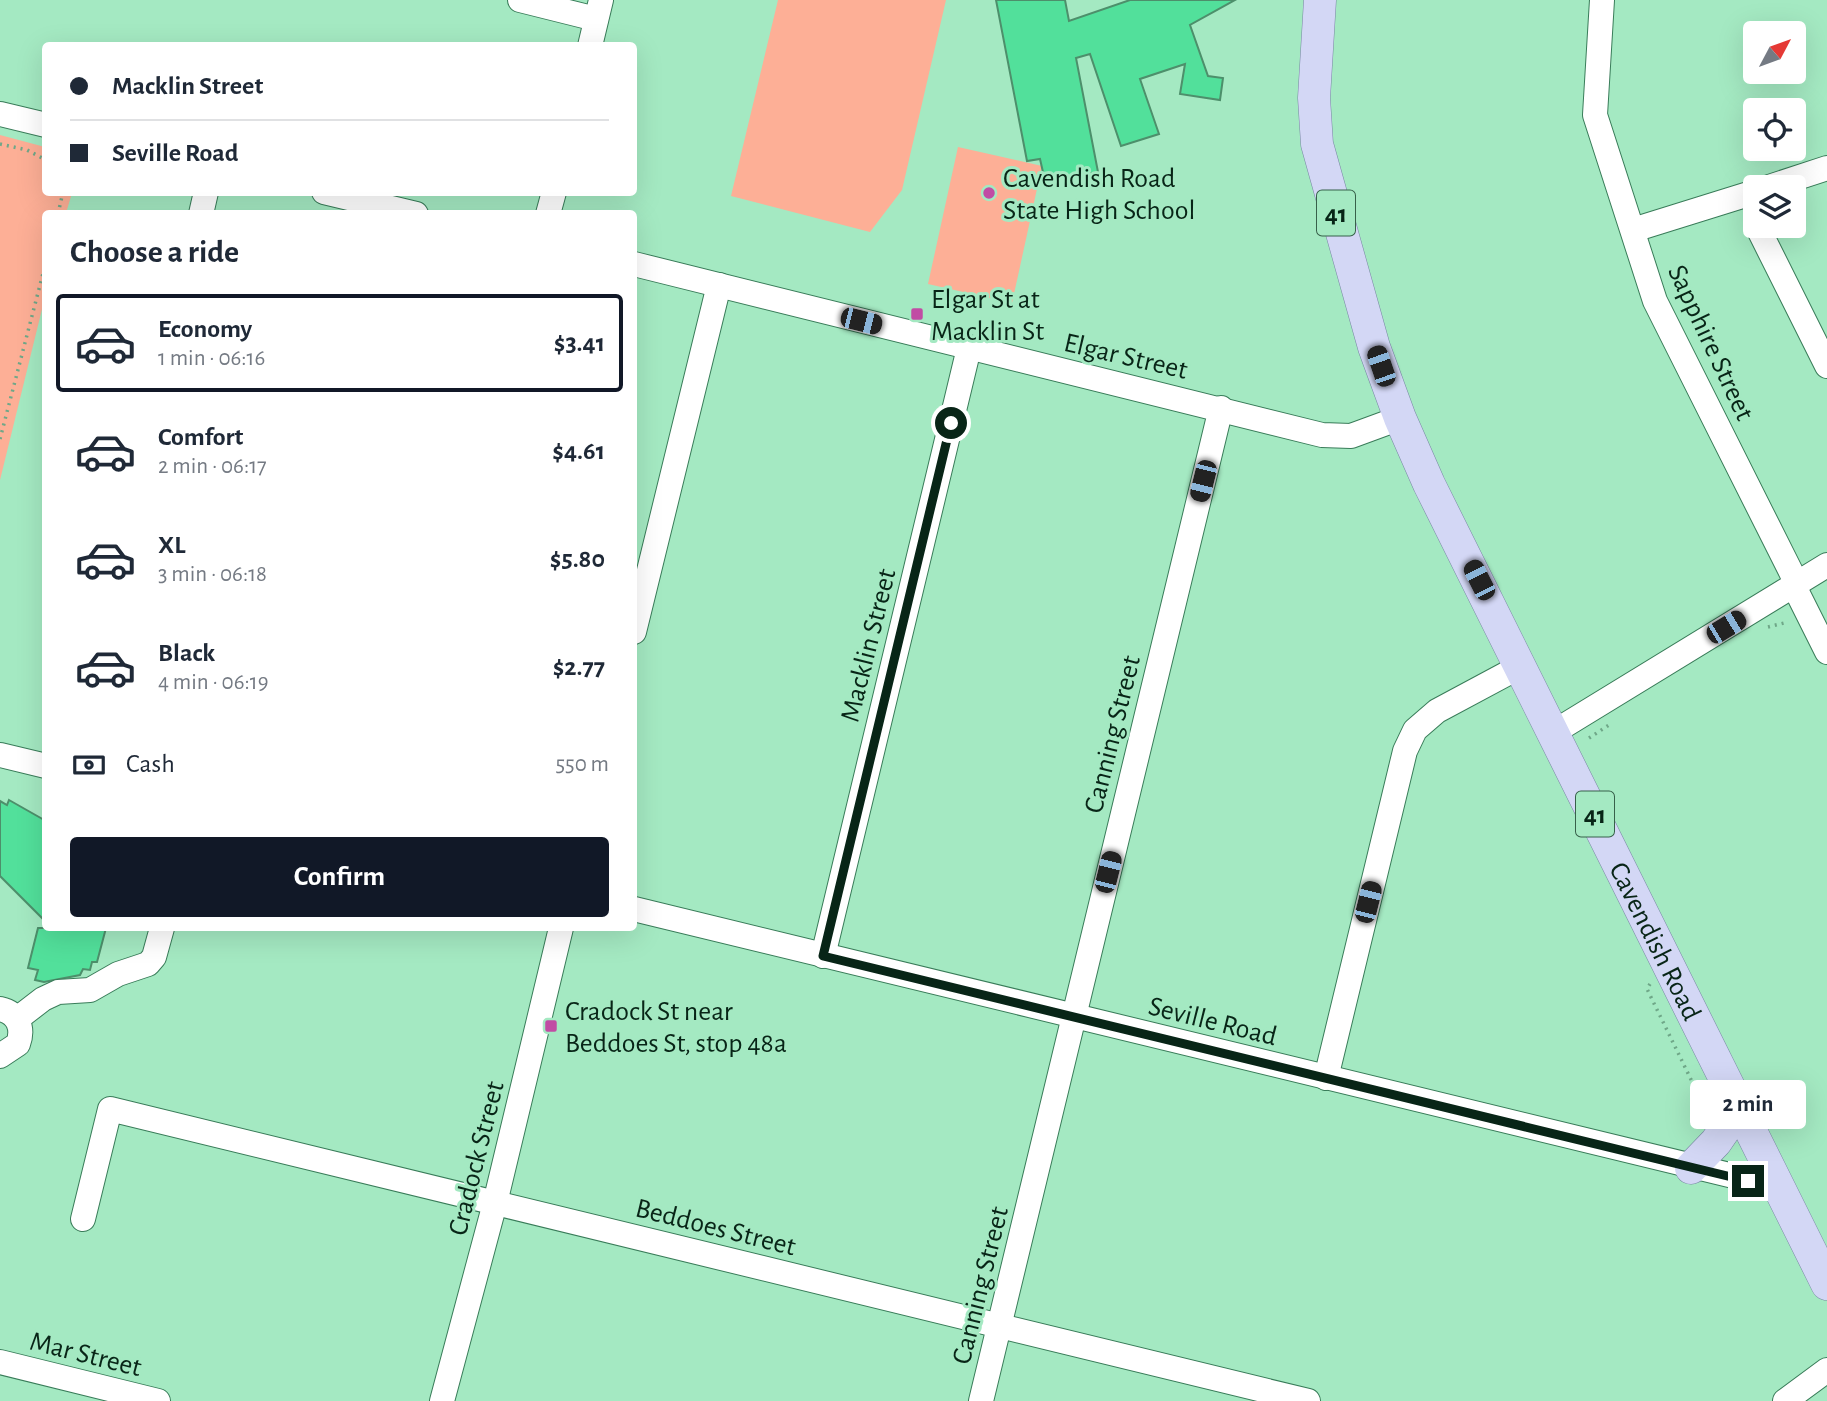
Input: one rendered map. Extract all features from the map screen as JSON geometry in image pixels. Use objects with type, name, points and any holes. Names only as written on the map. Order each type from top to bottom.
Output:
[{"type":"main road","name":"Cavendish Road","points":[[1320,0],[1314,98],[1317,144],[1374,347],[1400,418],[1521,666],[1569,736],[1740,1107],[1827,1284]]},
{"type":"main road","points":[[1691,1168],[1716,1142],[1740,1107]]},
{"type":"street","points":[[520,0],[599,9],[591,42]]},
{"type":"street","name":"Sapphire Street","points":[[1602,0],[1595,115],[1654,301],[1827,652]]},
{"type":"street","points":[[0,114],[42,124]]},
{"type":"street","points":[[1806,175],[1827,168]]},
{"type":"street","points":[[341,196],[398,210]]},
{"type":"street","points":[[1633,230],[1743,196]]},
{"type":"street","points":[[1763,238],[1827,366]]},
{"type":"street","name":"Elgar Street","points":[[637,265],[1332,437],[1359,434],[1400,418]]},
{"type":"street","points":[[637,620],[719,285]]},
{"type":"street","name":"Macklin Street","points":[[823,956],[969,348]]},
{"type":"street","name":"Canning Street","points":[[981,1401],[1221,408]]},
{"type":"street","points":[[1569,736],[1827,565]]},
{"type":"street","points":[[1325,1078],[1405,751],[1415,730],[1437,711],[1521,666]]},
{"type":"street","points":[[0,755],[42,765]]},
{"type":"street","name":"Seville Road","points":[[637,910],[1691,1168],[1779,1187]]},
{"type":"street","points":[[0,1056],[18,1044],[20,1028],[8,1014],[58,992],[90,990],[118,974],[148,964],[154,957],[161,931]]},
{"type":"street","name":"Cradock Street","points":[[442,1401],[495,1203],[560,931]]},
{"type":"street","name":"Beddoes Street","points":[[83,1219],[110,1109],[1308,1401]]},
{"type":"street","name":"Mar Street","points":[[0,1362],[158,1401]]},
{"type":"street","points":[[1785,1401],[1827,1370]]},
{"type":"path","points":[[0,144],[27,150],[42,158]]},
{"type":"path","points":[[0,439],[42,277]]},
{"type":"path","points":[[1768,627],[1788,622]]},
{"type":"path","points":[[1569,736],[1615,722]]},
{"type":"shaded area","points":[[778,0],[946,0],[902,190],[870,232],[731,196]]},
{"type":"shaded area","points":[[0,135],[42,146],[42,196],[71,196],[67,210],[42,210],[42,309],[0,480]]},
{"type":"shaded area","points":[[958,147],[1042,166],[1012,303],[928,284]]},
{"type":"building","points":[[996,0],[1065,0],[1069,21],[1130,0],[1235,0],[1190,25],[1208,76],[1223,78],[1220,100],[1180,94],[1185,64],[1140,79],[1159,134],[1121,146],[1090,54],[1076,58],[1098,172],[1045,181],[1040,159],[1027,161]]},
{"type":"building","points":[[9,800],[42,819],[42,918],[0,876],[0,801],[7,805]]},
{"type":"building","points":[[38,928],[42,928],[42,931],[105,931],[97,962],[92,962],[90,970],[83,969],[80,975],[44,982],[35,980],[38,970],[28,968]]},
{"type":"place","name":"Cavendish Road State High School","points":[[989,193]]},
{"type":"place","name":"Elgar St at Macklin St","points":[[917,314]]},
{"type":"place","name":"Cradock St near Beddoes St, stop 48a","points":[[551,1026]]},
{"type":"route","points":[[951,423],[823,956],[1748,1181]]}]
